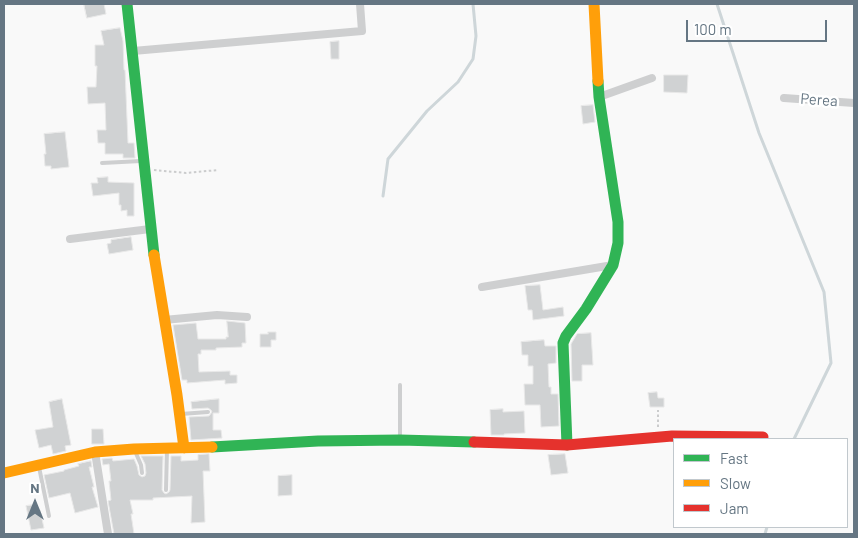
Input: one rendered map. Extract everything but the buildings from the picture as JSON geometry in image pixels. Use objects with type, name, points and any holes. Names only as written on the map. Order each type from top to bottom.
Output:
[{"type":"street","points":[[127,4],[150,228],[181,414],[184,448]]},
{"type":"street","points":[[133,51],[362,31],[360,4]]},
{"type":"street","points":[[567,444],[563,344],[566,336],[614,265],[618,243],[618,222],[599,97],[594,4]]},
{"type":"street","points":[[599,97],[652,78]]},
{"type":"street","name":"Perea","points":[[784,98],[854,103]]},
{"type":"street","points":[[70,239],[150,228]]},
{"type":"street","points":[[482,287],[614,265]]},
{"type":"street","points":[[164,320],[216,315],[247,317]]},
{"type":"street","points":[[4,473],[95,452],[134,449],[318,441],[400,440],[588,444],[658,437],[763,437]]},
{"type":"street","points":[[95,452],[108,534]]},
{"type":"lane","points":[[102,163],[144,164]]},
{"type":"lane","points":[[400,385],[400,440]]},
{"type":"lane","points":[[181,414],[208,412]]},
{"type":"lane","points":[[134,449],[141,465],[142,473]]},
{"type":"lane","points":[[166,490],[167,449]]},
{"type":"lane","points":[[39,464],[49,516]]},
{"type":"path","points":[[144,164],[170,172],[186,173],[218,170]]},
{"type":"path","points":[[658,410],[658,437]]},
{"type":"waterway","points":[[383,196],[388,159],[427,111],[458,82],[473,59],[476,36],[473,4]]},
{"type":"waterway","points":[[717,4],[759,133],[824,292],[831,363],[794,438]]},
{"type":"waterway","points":[[765,534],[767,528]]},
{"type":"traffic: fast","points":[[127,4],[154,255]]},
{"type":"traffic: fast","points":[[567,445],[563,343],[613,265],[618,243],[618,222],[598,81]]},
{"type":"traffic: fast","points":[[212,447],[318,441],[400,440],[474,442]]},
{"type":"traffic: slow","points":[[594,4],[598,81]]},
{"type":"traffic: slow","points":[[154,255],[184,448]]},
{"type":"traffic: slow","points":[[4,473],[95,452],[212,447]]},
{"type":"traffic: jam","points":[[474,442],[567,445],[672,436],[763,437]]}]
